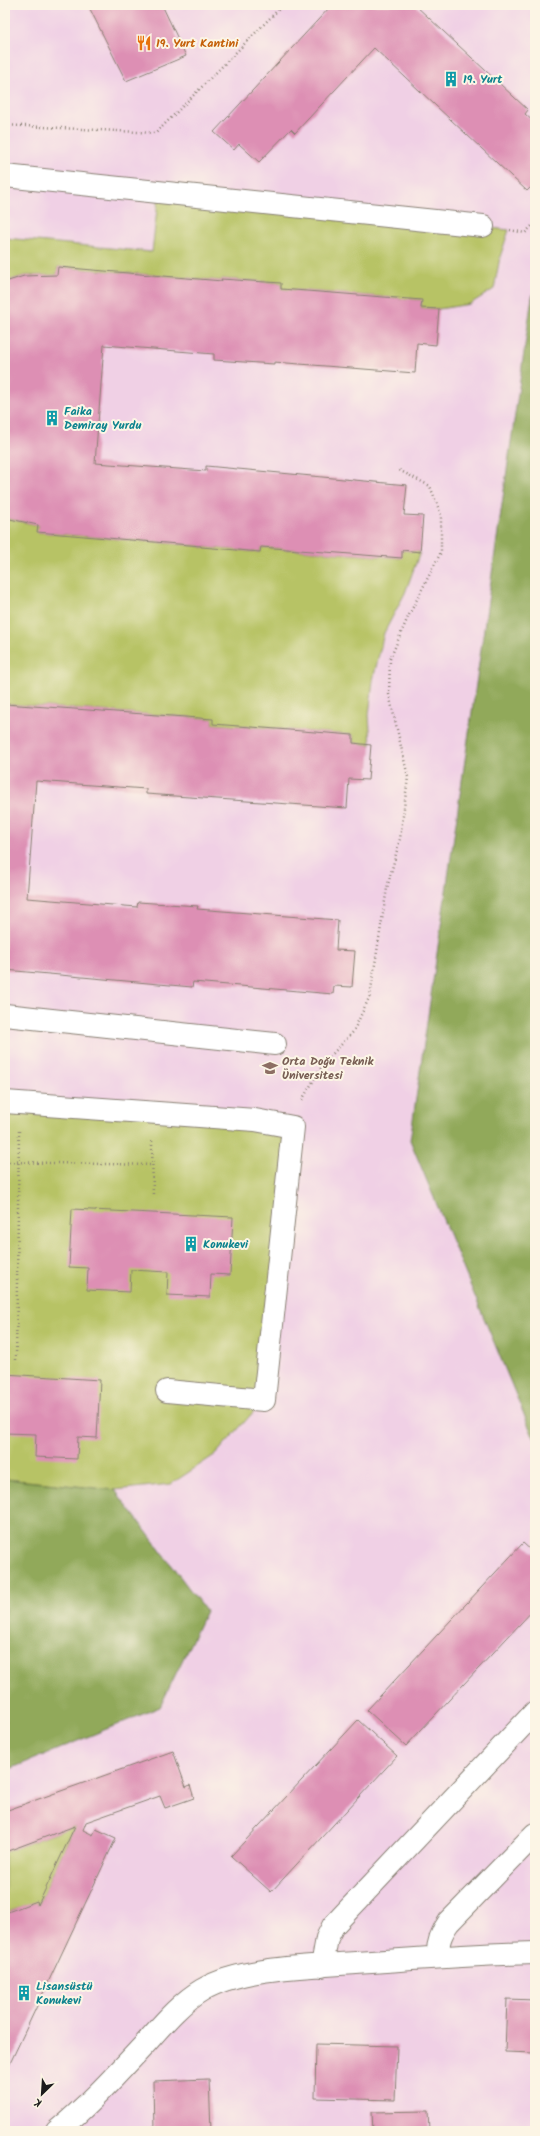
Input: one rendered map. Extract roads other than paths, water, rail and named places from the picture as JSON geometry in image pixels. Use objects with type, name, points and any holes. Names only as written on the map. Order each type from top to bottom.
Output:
[{"type":"street","points":[[5,176],[482,226]]},
{"type":"street","points":[[5,1014],[275,1044]]},
{"type":"street","points":[[12,1103],[255,1120],[293,1127],[264,1400],[167,1391]]},
{"type":"street","points":[[322,1966],[326,1938],[333,1926],[535,1712]]},
{"type":"street","points":[[438,1957],[438,1942],[442,1931],[449,1922],[535,1834]]},
{"type":"street","points":[[57,2131],[115,2077],[173,2013],[202,1990],[224,1980],[264,1971],[438,1957],[535,1953]]},
{"type":"place","name":"19. Yurt Kantini","points":[[144,43]]},
{"type":"place","name":"19. Yurt","points":[[451,79]]},
{"type":"place","name":"Faika Demiray Yurdu","points":[[52,418]]},
{"type":"place","name":"Orta Doğu Teknik Üniversitesi","points":[[270,1068]]},
{"type":"place","name":"Konukevi","points":[[191,1244]]},
{"type":"place","name":"Lisansüstü Konukevi","points":[[24,1993]]}]
